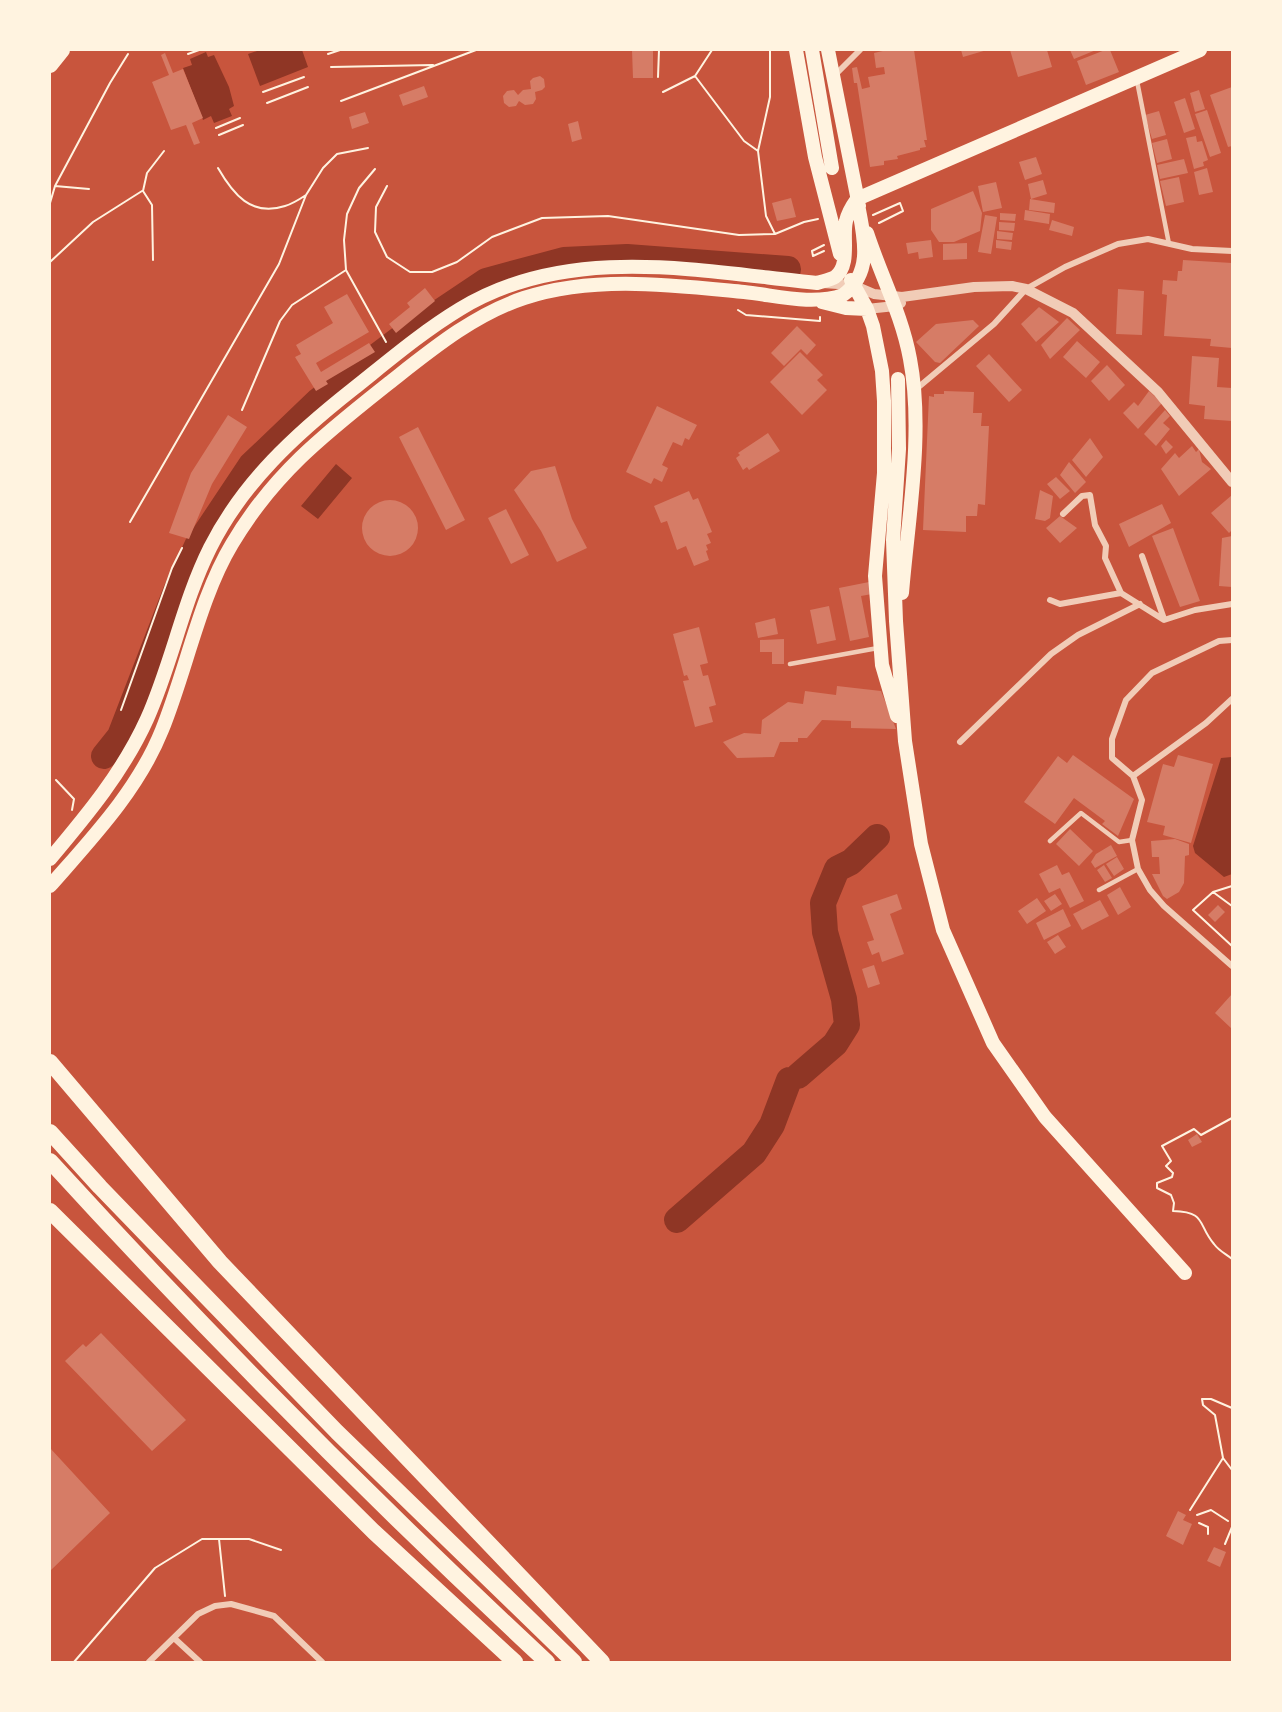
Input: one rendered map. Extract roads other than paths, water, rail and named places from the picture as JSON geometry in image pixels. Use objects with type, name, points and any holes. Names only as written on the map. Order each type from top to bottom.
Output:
[{"type":"highway","points":[[50,65],[62,50]]},
{"type":"highway","points":[[50,1062],[220,1262],[602,1662]]},
{"type":"highway","points":[[50,1132],[304,1399],[574,1662]]},
{"type":"highway","points":[[50,1161],[214,1336],[333,1457],[447,1569],[547,1662]]},
{"type":"highway","points":[[50,1211],[374,1532],[514,1662]]},
{"type":"main road","points":[[796,50],[815,158],[844,264],[873,326],[882,371],[885,402],[884,473],[875,576],[882,665],[905,741]]},
{"type":"main road","points":[[812,50],[832,168]]},
{"type":"main road","points":[[814,300],[843,296],[861,274],[864,259],[857,200],[828,50]]},
{"type":"main road","points":[[50,859],[100,799],[130,753],[158,693],[200,570],[218,532],[256,478],[286,446],[390,360],[469,304],[519,282],[561,272],[604,267],[647,267],[817,283],[835,277],[844,264],[845,223],[849,210],[857,200],[1200,50]]},
{"type":"main road","points":[[857,200],[868,237],[902,326],[915,390],[915,443],[902,596],[896,621]]},
{"type":"main road","points":[[50,886],[104,825],[144,768],[161,732],[221,565],[231,545],[255,509],[272,487],[308,450],[422,357],[459,330],[488,313],[524,298],[593,285],[657,285],[814,300],[846,308],[867,309]]},
{"type":"main road","points":[[898,379],[898,449],[893,540],[896,621],[905,741],[921,844],[943,930],[993,1042],[1045,1117],[1185,1273]]},
{"type":"street","points":[[50,56],[53,50]]},
{"type":"street","points":[[833,78],[860,50]]},
{"type":"street","points":[[915,390],[994,324],[1026,289],[1065,267],[1118,244],[1148,239],[1192,249],[1233,251]]},
{"type":"street","points":[[817,283],[853,285],[893,301]]},
{"type":"street","points":[[867,309],[914,296],[974,287],[1012,286],[1026,289],[1073,313],[1158,392],[1233,482]]},
{"type":"street","points":[[1063,514],[1082,496],[1090,495],[1095,525],[1106,546],[1105,558],[1121,593],[1164,620]]},
{"type":"street","points":[[1142,556],[1164,620]]},
{"type":"street","points":[[1050,600],[1060,604],[1121,593]]},
{"type":"street","points":[[960,742],[1051,654],[1078,635],[1140,604]]},
{"type":"street","points":[[1164,620],[1195,610],[1233,604]]},
{"type":"street","points":[[1233,640],[1219,641],[1152,673],[1126,700],[1112,740],[1112,759],[1133,776],[1142,800],[1132,840],[1138,869],[1150,890],[1164,906],[1233,966]]},
{"type":"street","points":[[1133,776],[1206,723],[1233,699]]},
{"type":"street","points":[[149,1662],[198,1614],[215,1606],[226,1605],[242,1606],[274,1616],[322,1662]]},
{"type":"street","points":[[174,1638],[200,1662]]},
{"type":"lane","points":[[1136,78],[1169,244]]},
{"type":"lane","points":[[790,664],[880,647]]},
{"type":"lane","points":[[1050,841],[1081,813],[1119,842],[1132,840]]},
{"type":"lane","points":[[1099,890],[1138,869]]},
{"type":"waterway","points":[[104,756],[120,736],[176,591],[197,546],[251,465],[319,400],[398,340],[486,281],[564,260],[627,257],[788,269]]},
{"type":"waterway","points":[[798,1076],[835,1044],[847,1025],[844,999],[825,932],[823,903],[837,869],[851,862],[877,837]]},
{"type":"waterway","points":[[677,1220],[754,1153],[772,1125],[789,1080]]}]
